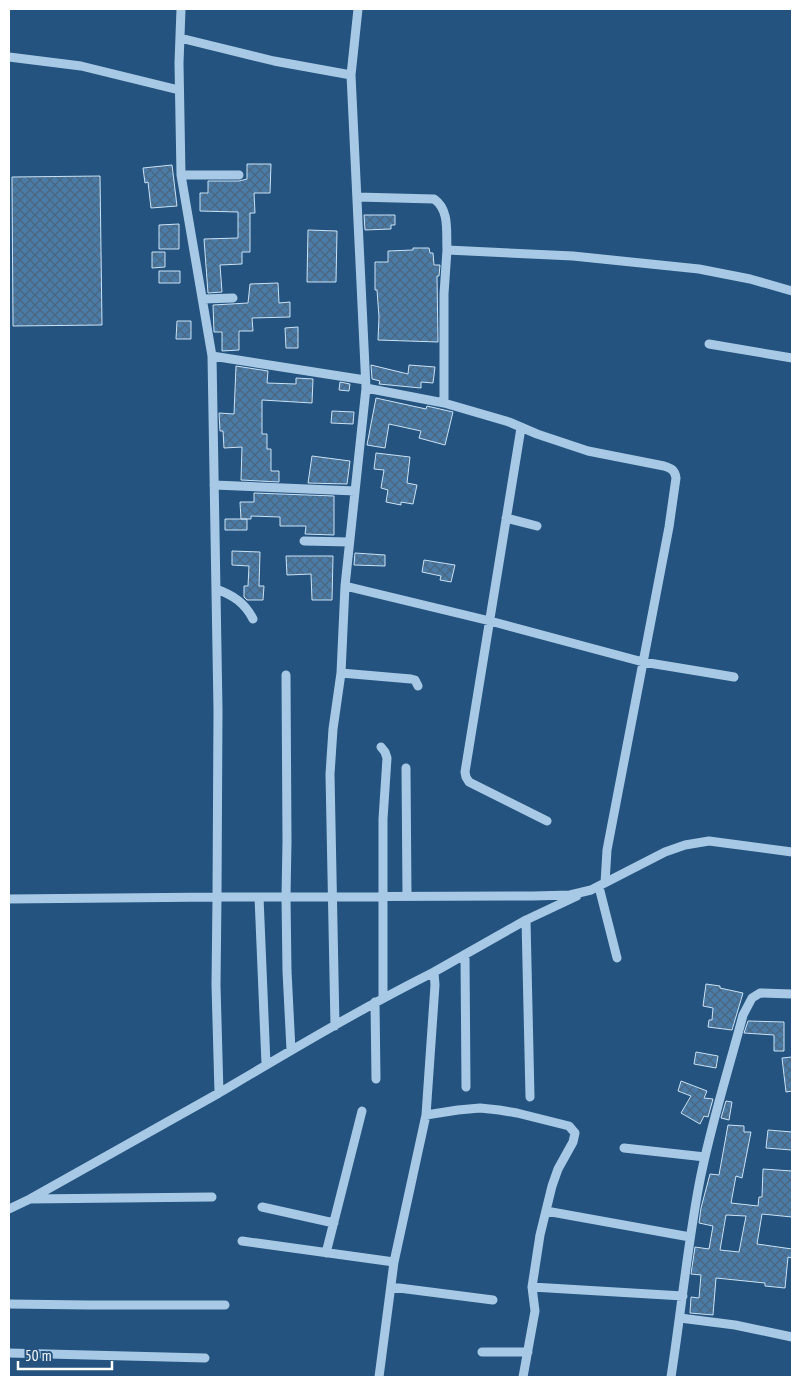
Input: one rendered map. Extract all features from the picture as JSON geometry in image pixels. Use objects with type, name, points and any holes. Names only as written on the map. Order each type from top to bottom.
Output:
[{"type":"street","points":[[182,9],[179,90],[181,175],[212,356],[218,710],[216,984],[219,1092]]},
{"type":"street","points":[[335,1026],[330,774],[333,729],[342,673],[345,586],[366,384],[352,75],[358,9]]},
{"type":"street","points":[[180,38],[274,61],[352,75]]},
{"type":"street","points":[[9,57],[81,66],[179,90]]},
{"type":"street","points":[[181,175],[239,175]]},
{"type":"street","points":[[357,197],[434,199],[441,203],[446,214],[444,403]]},
{"type":"street","points":[[447,250],[590,258],[699,269],[738,276],[792,291]]},
{"type":"street","points":[[203,299],[233,298]]},
{"type":"street","points":[[709,344],[792,358]]},
{"type":"street","points":[[212,356],[366,384],[444,403],[495,417],[588,451],[664,466],[676,473],[668,527],[608,842],[602,885],[617,958]]},
{"type":"street","points":[[521,428],[466,777],[469,782],[477,787],[547,821]]},
{"type":"street","points":[[214,485],[355,491]]},
{"type":"street","points":[[506,518],[537,526]]},
{"type":"street","points":[[304,541],[349,542]]},
{"type":"street","points":[[345,586],[490,621],[643,662],[734,677]]},
{"type":"street","points":[[216,589],[229,593],[239,600],[253,619]]},
{"type":"street","points":[[342,673],[411,679],[415,680],[418,686]]},
{"type":"street","points":[[286,675],[286,897],[291,1050]]},
{"type":"street","points":[[376,1080],[383,819],[387,758],[381,747]]},
{"type":"street","points":[[406,768],[407,896]]},
{"type":"street","points":[[9,1209],[30,1199],[379,1000],[465,956],[526,920],[581,893],[602,885],[665,852],[685,845],[709,841],[789,851]]},
{"type":"street","points":[[9,899],[533,896],[581,893]]},
{"type":"street","points":[[259,897],[266,1064]]},
{"type":"street","points":[[526,920],[530,1097]]},
{"type":"street","points":[[465,956],[466,1087]]},
{"type":"street","points":[[379,1377],[394,1262],[429,1096],[434,972]]},
{"type":"street","points":[[671,1377],[690,1237],[705,1157],[743,1015],[752,998],[760,993],[792,997]]},
{"type":"street","points":[[426,1114],[480,1108],[517,1113],[569,1126],[573,1129],[575,1138],[558,1169],[535,1259],[532,1287],[535,1311],[523,1377]]},
{"type":"street","points":[[326,1253],[362,1111]]},
{"type":"street","points":[[624,1148],[705,1157]]},
{"type":"street","points":[[30,1199],[212,1197]]},
{"type":"street","points":[[262,1207],[334,1223]]},
{"type":"street","points":[[546,1212],[690,1237]]},
{"type":"street","points":[[242,1241],[394,1262]]},
{"type":"street","points":[[391,1287],[493,1300]]},
{"type":"street","points":[[532,1287],[683,1296]]},
{"type":"street","points":[[9,1304],[225,1305]]},
{"type":"street","points":[[680,1318],[735,1325],[792,1337]]},
{"type":"street","points":[[482,1352],[528,1352]]},
{"type":"street","points":[[9,1353],[205,1358]]},
{"type":"building","points":[[247,164],[271,164],[270,193],[254,193],[255,213],[250,213],[250,252],[242,252],[242,264],[220,265],[222,292],[208,293],[204,239],[238,238],[238,212],[200,211],[200,193],[208,193],[208,181],[239,181],[247,179]]},
{"type":"building","points":[[172,165],[177,206],[151,208],[148,182],[145,183],[143,168]]},
{"type":"building","points":[[100,176],[102,325],[13,326],[12,177]]},
{"type":"building","points":[[364,215],[395,215],[395,225],[391,225],[391,229],[365,230]]},
{"type":"building","points":[[179,224],[179,249],[159,249],[159,225]]},
{"type":"building","points":[[308,230],[337,231],[336,282],[307,282]]},
{"type":"building","points":[[413,248],[429,248],[430,253],[433,253],[434,265],[440,265],[439,276],[437,276],[438,342],[378,340],[379,317],[377,290],[375,290],[375,262],[388,262],[388,251],[413,250]]},
{"type":"building","points":[[152,252],[165,252],[165,267],[152,268]]},
{"type":"building","points":[[159,271],[180,271],[180,283],[159,283]]},
{"type":"building","points":[[278,283],[279,303],[290,302],[290,317],[252,318],[253,331],[239,331],[239,350],[222,351],[222,332],[214,332],[213,305],[248,303],[250,284]]},
{"type":"building","points":[[177,321],[191,321],[191,339],[176,339]]},
{"type":"building","points":[[298,327],[298,348],[286,348],[285,328]]},
{"type":"building","points":[[371,365],[408,374],[409,365],[435,367],[433,383],[421,382],[421,388],[379,384],[380,381],[372,379]]},
{"type":"building","points":[[236,366],[268,371],[267,383],[296,384],[296,378],[313,379],[312,403],[262,400],[262,434],[267,434],[267,449],[271,449],[271,471],[279,471],[279,482],[241,480],[242,447],[224,448],[223,431],[220,431],[219,413],[234,414]]},
{"type":"building","points":[[340,382],[350,384],[349,391],[339,390]]},
{"type":"building","points":[[376,398],[426,409],[427,406],[453,412],[445,445],[419,438],[421,431],[389,424],[385,448],[367,445]]},
{"type":"building","points":[[332,411],[354,412],[353,424],[331,423]]},
{"type":"building","points":[[376,453],[410,457],[407,483],[417,485],[413,504],[401,502],[401,505],[386,502],[388,490],[381,488],[384,470],[374,469]]},
{"type":"building","points":[[312,456],[350,461],[347,484],[308,483]]},
{"type":"building","points":[[254,493],[334,496],[334,535],[305,534],[306,526],[280,526],[280,517],[251,516],[251,519],[241,519],[240,502],[254,502]]},
{"type":"building","points":[[225,519],[247,519],[247,530],[225,530]]},
{"type":"building","points":[[232,551],[260,552],[259,586],[264,586],[263,600],[247,600],[244,597],[244,586],[248,586],[249,566],[232,565]]},
{"type":"building","points":[[355,553],[385,555],[385,566],[354,565]]},
{"type":"building","points":[[286,556],[333,556],[332,600],[312,600],[311,574],[287,575]]},
{"type":"building","points":[[424,560],[455,565],[451,582],[440,580],[441,576],[422,572]]},
{"type":"building","points":[[706,984],[743,993],[732,1030],[708,1027],[709,1020],[712,1020],[713,1008],[703,1006]]},
{"type":"building","points":[[748,1021],[784,1022],[784,1051],[774,1051],[774,1035],[744,1033]]},
{"type":"building","points":[[696,1052],[718,1056],[716,1068],[694,1064]]},
{"type":"building","points":[[792,1057],[792,1091],[786,1092],[782,1058]]},
{"type":"building","points":[[681,1081],[707,1091],[704,1098],[713,1099],[708,1117],[704,1116],[700,1124],[681,1113],[691,1096],[678,1091]]},
{"type":"building","points":[[726,1101],[732,1102],[729,1120],[721,1118]]},
{"type":"building","points":[[728,1125],[744,1126],[744,1132],[751,1132],[742,1178],[736,1176],[731,1203],[758,1206],[759,1197],[762,1197],[763,1169],[792,1171],[792,1217],[762,1214],[757,1244],[792,1249],[792,1258],[788,1257],[785,1288],[765,1286],[765,1283],[716,1278],[713,1315],[690,1313],[691,1297],[699,1298],[701,1275],[691,1274],[695,1247],[709,1249],[713,1226],[699,1223],[701,1208],[710,1174],[719,1175]],"holes":[[[726,1215],[746,1216],[739,1252],[720,1250]]]},
{"type":"building","points":[[768,1130],[792,1132],[792,1150],[766,1148]]}]
